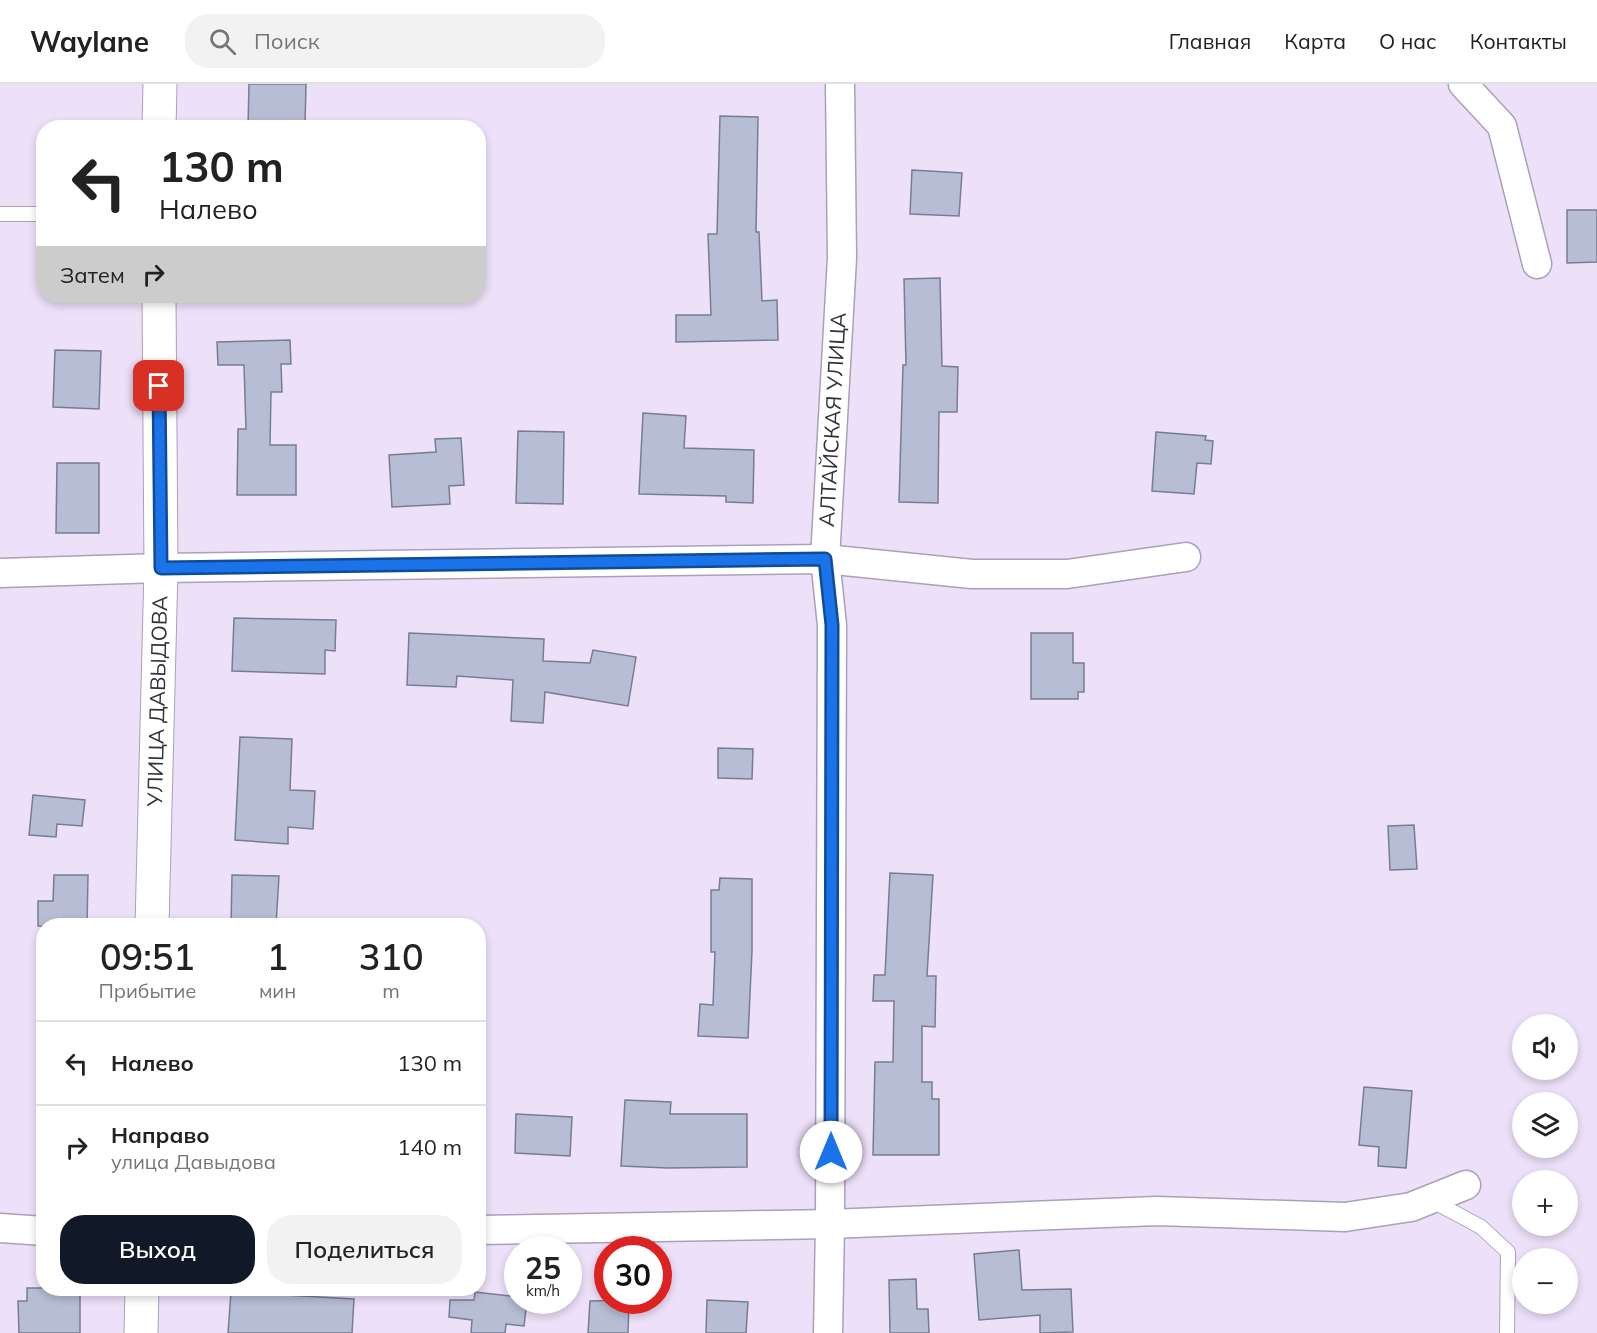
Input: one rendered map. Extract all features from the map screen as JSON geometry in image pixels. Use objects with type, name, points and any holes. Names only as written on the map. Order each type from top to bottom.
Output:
[{"type":"main road","points":[[159,120],[160,84]]},
{"type":"main road","name":"УЛИЦА ДАВЫДОВА","points":[[152,918],[161,568],[159,303]]},
{"type":"main road","points":[[141,1333],[142,1296]]},
{"type":"street","name":"АЛТАЙСКАЯ УЛИЦА","points":[[828,1333],[832,625],[825,559],[842,258],[840,84]]},
{"type":"street","points":[[1463,84],[1502,126],[1537,264]]},
{"type":"street","points":[[0,573],[161,568],[825,559],[972,574],[1067,574],[1186,557]]},
{"type":"street","points":[[486,1230],[830,1224],[1157,1211],[1345,1217],[1411,1207],[1466,1185]]},
{"type":"street","points":[[0,1228],[36,1230]]},
{"type":"lane","points":[[0,214],[36,214]]},
{"type":"lane","points":[[1430,1199],[1481,1227],[1508,1252],[1507,1333]]},
{"type":"building","points":[[249,84],[306,84],[305,120],[248,120]]},
{"type":"building","points":[[720,116],[758,117],[756,232],[759,232],[762,301],[777,300],[778,340],[676,342],[676,315],[711,315],[708,234],[717,234]]},
{"type":"building","points":[[912,170],[962,173],[959,216],[910,214]]},
{"type":"building","points":[[1567,210],[1597,210],[1597,262],[1567,263]]},
{"type":"building","points":[[940,278],[942,366],[958,367],[957,412],[939,412],[938,503],[899,502],[903,365],[906,365],[904,279]]},
{"type":"building","points":[[290,340],[291,364],[281,364],[282,392],[271,392],[270,445],[296,445],[296,495],[237,495],[238,429],[246,429],[244,365],[218,365],[217,342]]},
{"type":"building","points":[[55,350],[101,351],[99,409],[53,407]]},
{"type":"building","points":[[643,413],[686,416],[684,448],[754,450],[753,503],[726,502],[726,496],[639,494]]},
{"type":"building","points":[[518,431],[564,432],[563,504],[516,503]]},
{"type":"building","points":[[1156,432],[1206,436],[1205,440],[1213,441],[1211,464],[1197,463],[1194,494],[1152,491]]},
{"type":"building","points":[[461,438],[464,485],[449,486],[450,504],[392,507],[389,455],[436,452],[435,439]]},
{"type":"building","points":[[57,463],[99,463],[99,533],[56,533]]},
{"type":"building","points":[[234,618],[336,620],[335,651],[325,650],[325,674],[232,671]]},
{"type":"building","points":[[409,633],[544,639],[543,661],[590,663],[593,650],[636,657],[628,706],[545,692],[543,723],[511,721],[513,680],[457,676],[456,687],[407,685]]},
{"type":"building","points":[[1031,633],[1073,633],[1073,663],[1084,663],[1084,692],[1078,692],[1078,699],[1031,699]]},
{"type":"building","points":[[240,737],[292,739],[290,790],[315,791],[313,829],[288,827],[288,844],[235,840]]},
{"type":"building","points":[[718,748],[753,749],[752,779],[718,778]]},
{"type":"building","points":[[33,795],[85,800],[82,826],[57,824],[56,837],[29,835]]},
{"type":"building","points":[[1414,825],[1417,869],[1390,870],[1388,826]]},
{"type":"building","points":[[890,873],[933,875],[927,976],[936,976],[935,1027],[922,1026],[922,1082],[932,1082],[932,1099],[939,1099],[939,1155],[873,1155],[875,1062],[893,1062],[894,1001],[873,1001],[874,975],[885,975]]},
{"type":"building","points":[[54,875],[88,875],[87,918],[38,918],[38,901],[53,901]]},
{"type":"building","points":[[232,875],[279,876],[276,918],[231,918]]},
{"type":"building","points":[[720,878],[752,879],[752,951],[748,1038],[698,1036],[700,1004],[713,1005],[715,952],[711,952],[711,890],[719,890]]},
{"type":"building","points":[[1364,1087],[1412,1091],[1406,1168],[1378,1166],[1379,1147],[1359,1145]]},
{"type":"building","points":[[625,1100],[671,1102],[670,1114],[747,1114],[747,1167],[621,1166]]},
{"type":"building","points":[[516,1114],[572,1117],[570,1156],[515,1153]]},
{"type":"building","points":[[1019,1250],[1022,1290],[1071,1289],[1073,1332],[1040,1333],[1040,1315],[979,1320],[974,1254]]},
{"type":"building","points":[[916,1279],[917,1309],[928,1309],[929,1333],[890,1333],[889,1280]]},
{"type":"building","points":[[27,1288],[36,1288],[36,1296],[80,1296],[80,1333],[19,1333],[18,1301],[27,1301]]},
{"type":"building","points":[[486,1293],[504,1295],[504,1314],[525,1314],[524,1326],[506,1324],[505,1333],[471,1333],[472,1320],[449,1317],[450,1300],[474,1300],[474,1296],[486,1296]]},
{"type":"building","points":[[231,1296],[354,1299],[352,1333],[228,1333]]},
{"type":"building","points":[[707,1300],[748,1302],[746,1333],[706,1333]]},
{"type":"building","points":[[590,1301],[594,1301],[594,1314],[629,1314],[628,1333],[588,1333]]},
{"type":"route","points":[[159,386],[161,568],[825,559],[832,625],[831,1152]]}]
